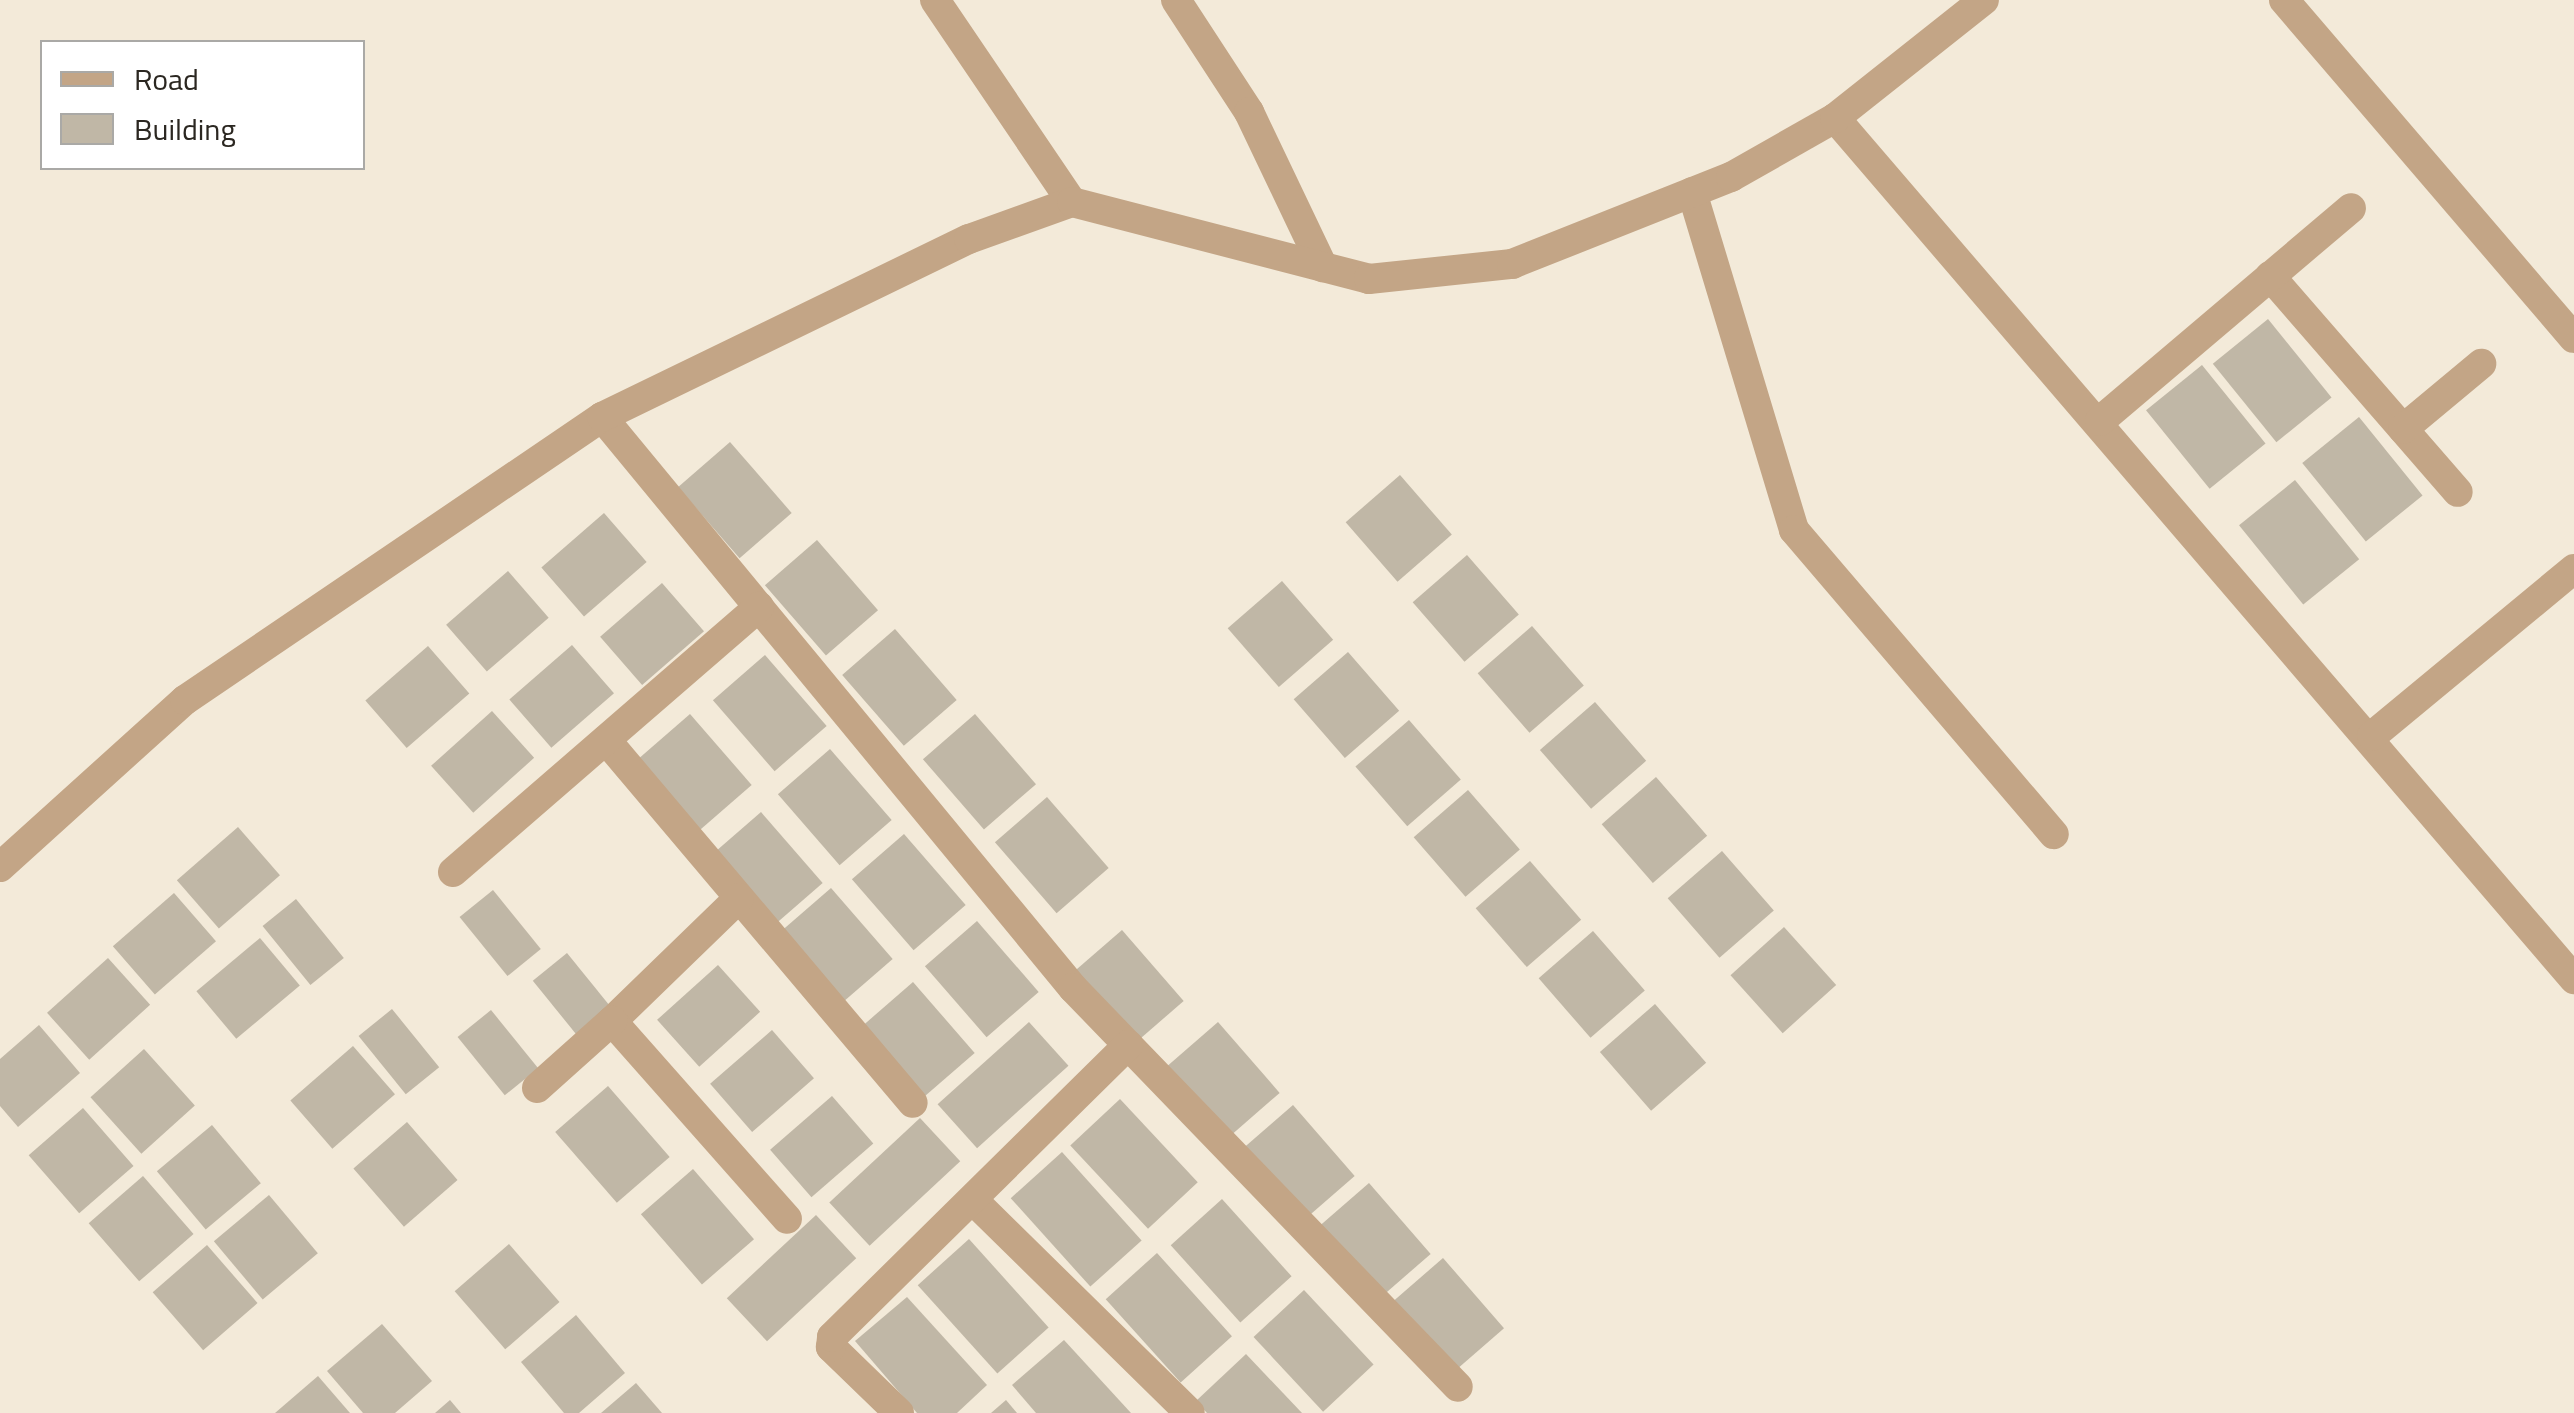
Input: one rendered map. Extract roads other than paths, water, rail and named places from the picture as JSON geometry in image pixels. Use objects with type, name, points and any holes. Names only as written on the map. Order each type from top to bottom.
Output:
[{"type":"street","points":[[934,0],[1072,202]]},
{"type":"street","points":[[1176,0],[1249,112],[1324,267]]},
{"type":"street","points":[[0,867],[186,700],[602,417],[969,239],[1072,202],[1369,279],[1512,264],[1692,192],[1835,118],[1984,0]]},
{"type":"street","points":[[2284,0],[2574,338]]},
{"type":"street","points":[[1835,118],[2372,736],[2574,979]]},
{"type":"street","points":[[1692,192],[1794,530],[2054,834]]},
{"type":"street","points":[[2100,422],[2351,208]]},
{"type":"street","points":[[2270,276],[2458,492]]},
{"type":"street","points":[[2403,429],[2481,364]]},
{"type":"street","points":[[602,417],[1128,1045],[1458,1387]]},
{"type":"street","points":[[2372,736],[2574,568]]},
{"type":"street","points":[[454,872],[759,607]]},
{"type":"street","points":[[606,740],[913,1104]]},
{"type":"street","points":[[537,1088],[739,898]]},
{"type":"street","points":[[612,1021],[787,1219]]},
{"type":"street","points":[[899,1413],[829,1342],[975,1202],[1128,1045]]},
{"type":"street","points":[[975,1202],[1190,1413]]}]
